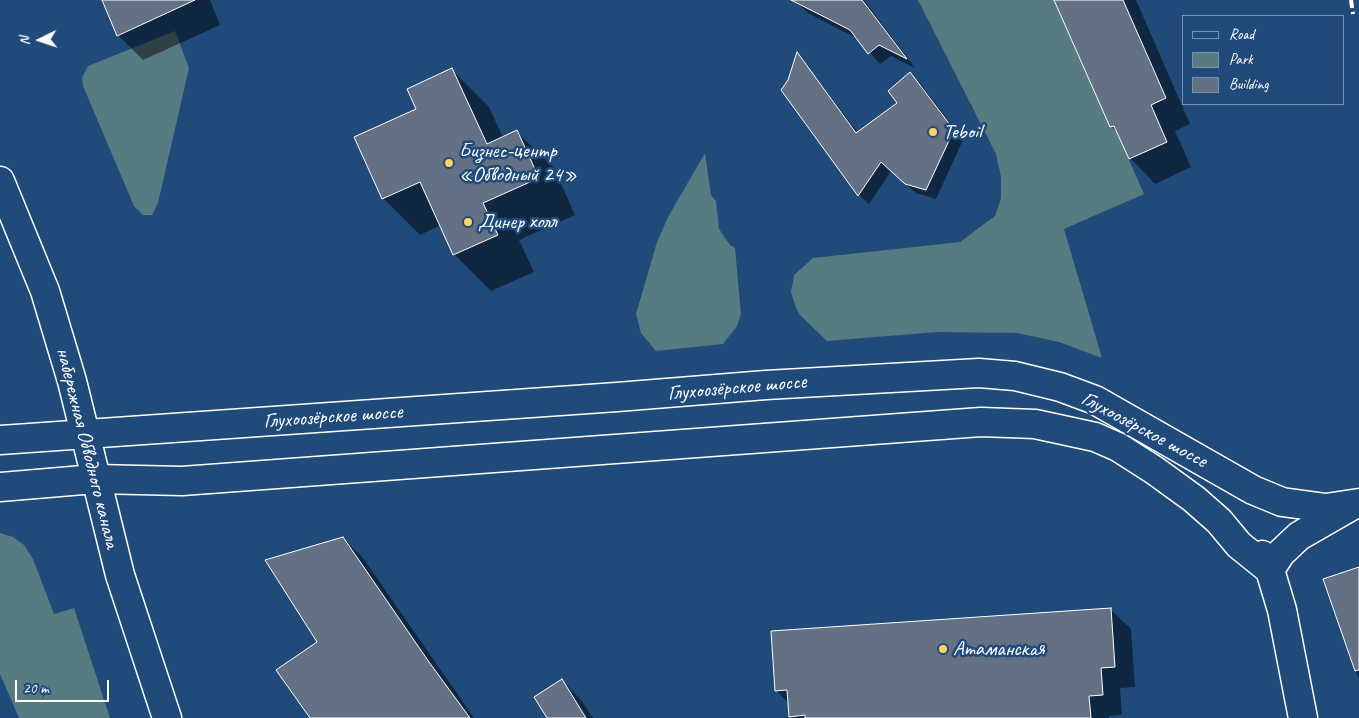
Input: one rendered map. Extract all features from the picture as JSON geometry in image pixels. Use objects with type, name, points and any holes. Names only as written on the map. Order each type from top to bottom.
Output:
[{"type":"street","name":"набережная Обводного канала","points":[[0,181],[45,291],[72,380],[120,575],[167,718]]},
{"type":"street","name":"Глухоозёрское шоссе","points":[[0,440],[501,406],[854,379],[979,373],[1015,376],[1060,387],[1095,400],[1253,490],[1282,502],[1326,508],[1356,504]]},
{"type":"street","name":"Глухоозёрское шоссе","points":[[0,487],[95,479],[197,480],[971,422],[1035,424],[1095,437],[1118,447],[1194,499],[1219,521],[1239,545],[1270,570]]},
{"type":"street","points":[[1141,425],[1168,461],[1227,507],[1249,531],[1270,570],[1282,610],[1303,718]]},
{"type":"street","points":[[1270,570],[1281,553],[1299,536],[1356,504]]},
{"type":"green space","points":[[918,0],[1054,0],[1110,127],[1114,126],[1144,194],[1064,229],[1102,358],[1059,342],[1017,333],[937,332],[827,341],[800,315],[796,308],[791,292],[794,275],[813,258],[960,242],[995,216],[1001,198],[1001,177],[996,154]]},
{"type":"green space","points":[[175,31],[189,68],[158,203],[152,215],[143,215],[134,206],[83,86],[82,78],[88,66]]},
{"type":"green space","points":[[705,153],[711,195],[716,201],[719,229],[730,245],[735,248],[741,314],[737,326],[723,344],[656,351],[641,333],[636,314],[657,242],[668,217]]},
{"type":"green space","points":[[0,533],[13,537],[24,545],[33,559],[54,614],[74,608],[110,718],[19,718],[0,674]]},
{"type":"building","points":[[102,0],[195,0],[117,36]]},
{"type":"building","points":[[791,0],[862,0],[907,59],[879,45],[868,54],[850,30]]},
{"type":"building","points":[[1054,0],[1123,0],[1166,98],[1151,105],[1167,142],[1129,159],[1114,126],[1110,127]]},
{"type":"building","points":[[797,52],[856,133],[897,103],[888,91],[910,72],[954,130],[926,190],[905,184],[881,162],[858,196],[781,90],[788,80]]},
{"type":"building","name":"Бизнес-центр «Обводный 24»","points":[[452,68],[487,144],[517,130],[539,178],[483,203],[498,235],[453,255],[420,182],[382,199],[354,137],[416,109],[407,89]]},
{"type":"building","points":[[343,537],[470,718],[310,718],[276,670],[317,642],[265,560]]},
{"type":"building","points":[[1359,567],[1359,670],[1355,671],[1323,579]]},
{"type":"building","name":"Атаманская","points":[[1111,608],[1115,667],[1101,668],[1103,695],[1089,696],[1091,718],[805,718],[805,715],[789,717],[787,690],[775,691],[771,631]]},
{"type":"building","points":[[562,679],[586,718],[547,718],[534,697]]},
{"type":"railway","points":[[1351,0],[1353,14]]},
{"type":"place","name":"Teboil","points":[[933,132]]},
{"type":"place","name":"Бизнес-центр «Обводный 24»","points":[[449,163]]},
{"type":"place","name":"Динер холл","points":[[468,222]]},
{"type":"place","name":"Атаманская","points":[[943,649]]}]
